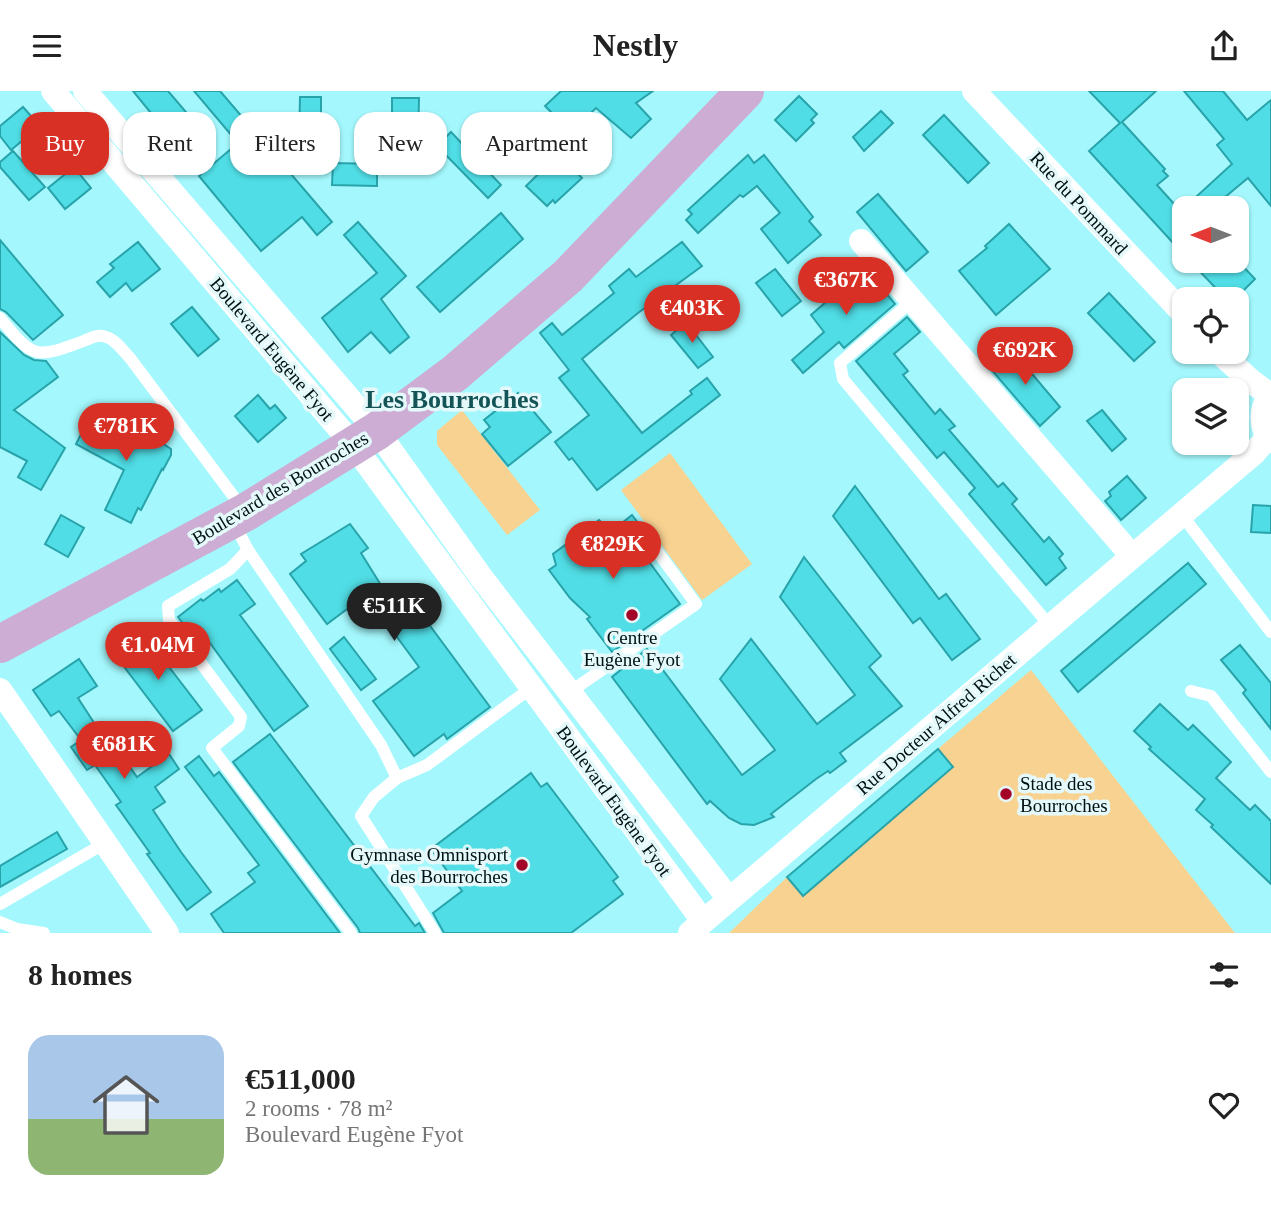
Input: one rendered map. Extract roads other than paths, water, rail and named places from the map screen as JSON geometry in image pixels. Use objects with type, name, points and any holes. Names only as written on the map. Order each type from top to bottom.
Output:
[{"type":"main road","name":"Boulevard des Bourroches","points":[[0,644],[242,527],[455,373],[568,276],[745,91]]},
{"type":"street","name":"Boulevard Eugène Fyot","points":[[53,91],[365,439],[531,688],[696,927]]},
{"type":"street","name":"Boulevard Eugène Fyot","points":[[85,91],[365,439],[481,577],[729,899]]},
{"type":"street","name":"Rue du Pommard","points":[[974,91],[1172,301]]},
{"type":"street","points":[[861,241],[1132,556]]},
{"type":"street","points":[[1232,364],[1270,394],[1262,416],[1263,427],[1269,439]]},
{"type":"street","name":"Rue Docteur Alfred Richet","points":[[696,927],[1269,439]]},
{"type":"street","points":[[0,690],[167,933]]},
{"type":"lane","points":[[914,300],[840,363],[844,379],[1051,626]]},
{"type":"lane","points":[[0,318],[22,345],[39,353],[49,354],[97,335],[109,337],[130,358],[382,745],[397,778]]},
{"type":"lane","points":[[1182,515],[1271,632]]},
{"type":"lane","points":[[242,527],[230,569],[168,606],[169,620],[241,717],[239,726],[212,748],[351,933]]},
{"type":"lane","points":[[570,692],[696,604],[657,551],[647,555]]},
{"type":"lane","points":[[435,933],[361,816],[374,797],[397,778],[427,765],[531,688]]},
{"type":"lane","points":[[1191,691],[1211,696],[1271,772]]},
{"type":"lane","points":[[0,904],[104,843]]},
{"type":"lane","points":[[0,922],[18,929],[44,933]]},
{"type":"place","name":"Centre Eugène Fyot","points":[[632,615]]},
{"type":"place","name":"Stade des Bourroches","points":[[1006,794]]},
{"type":"place","name":"Gymnase Omnisport des Bourroches","points":[[522,865]]},
{"type":"district","name":"Les Bourroches","points":[[452,399]]}]
